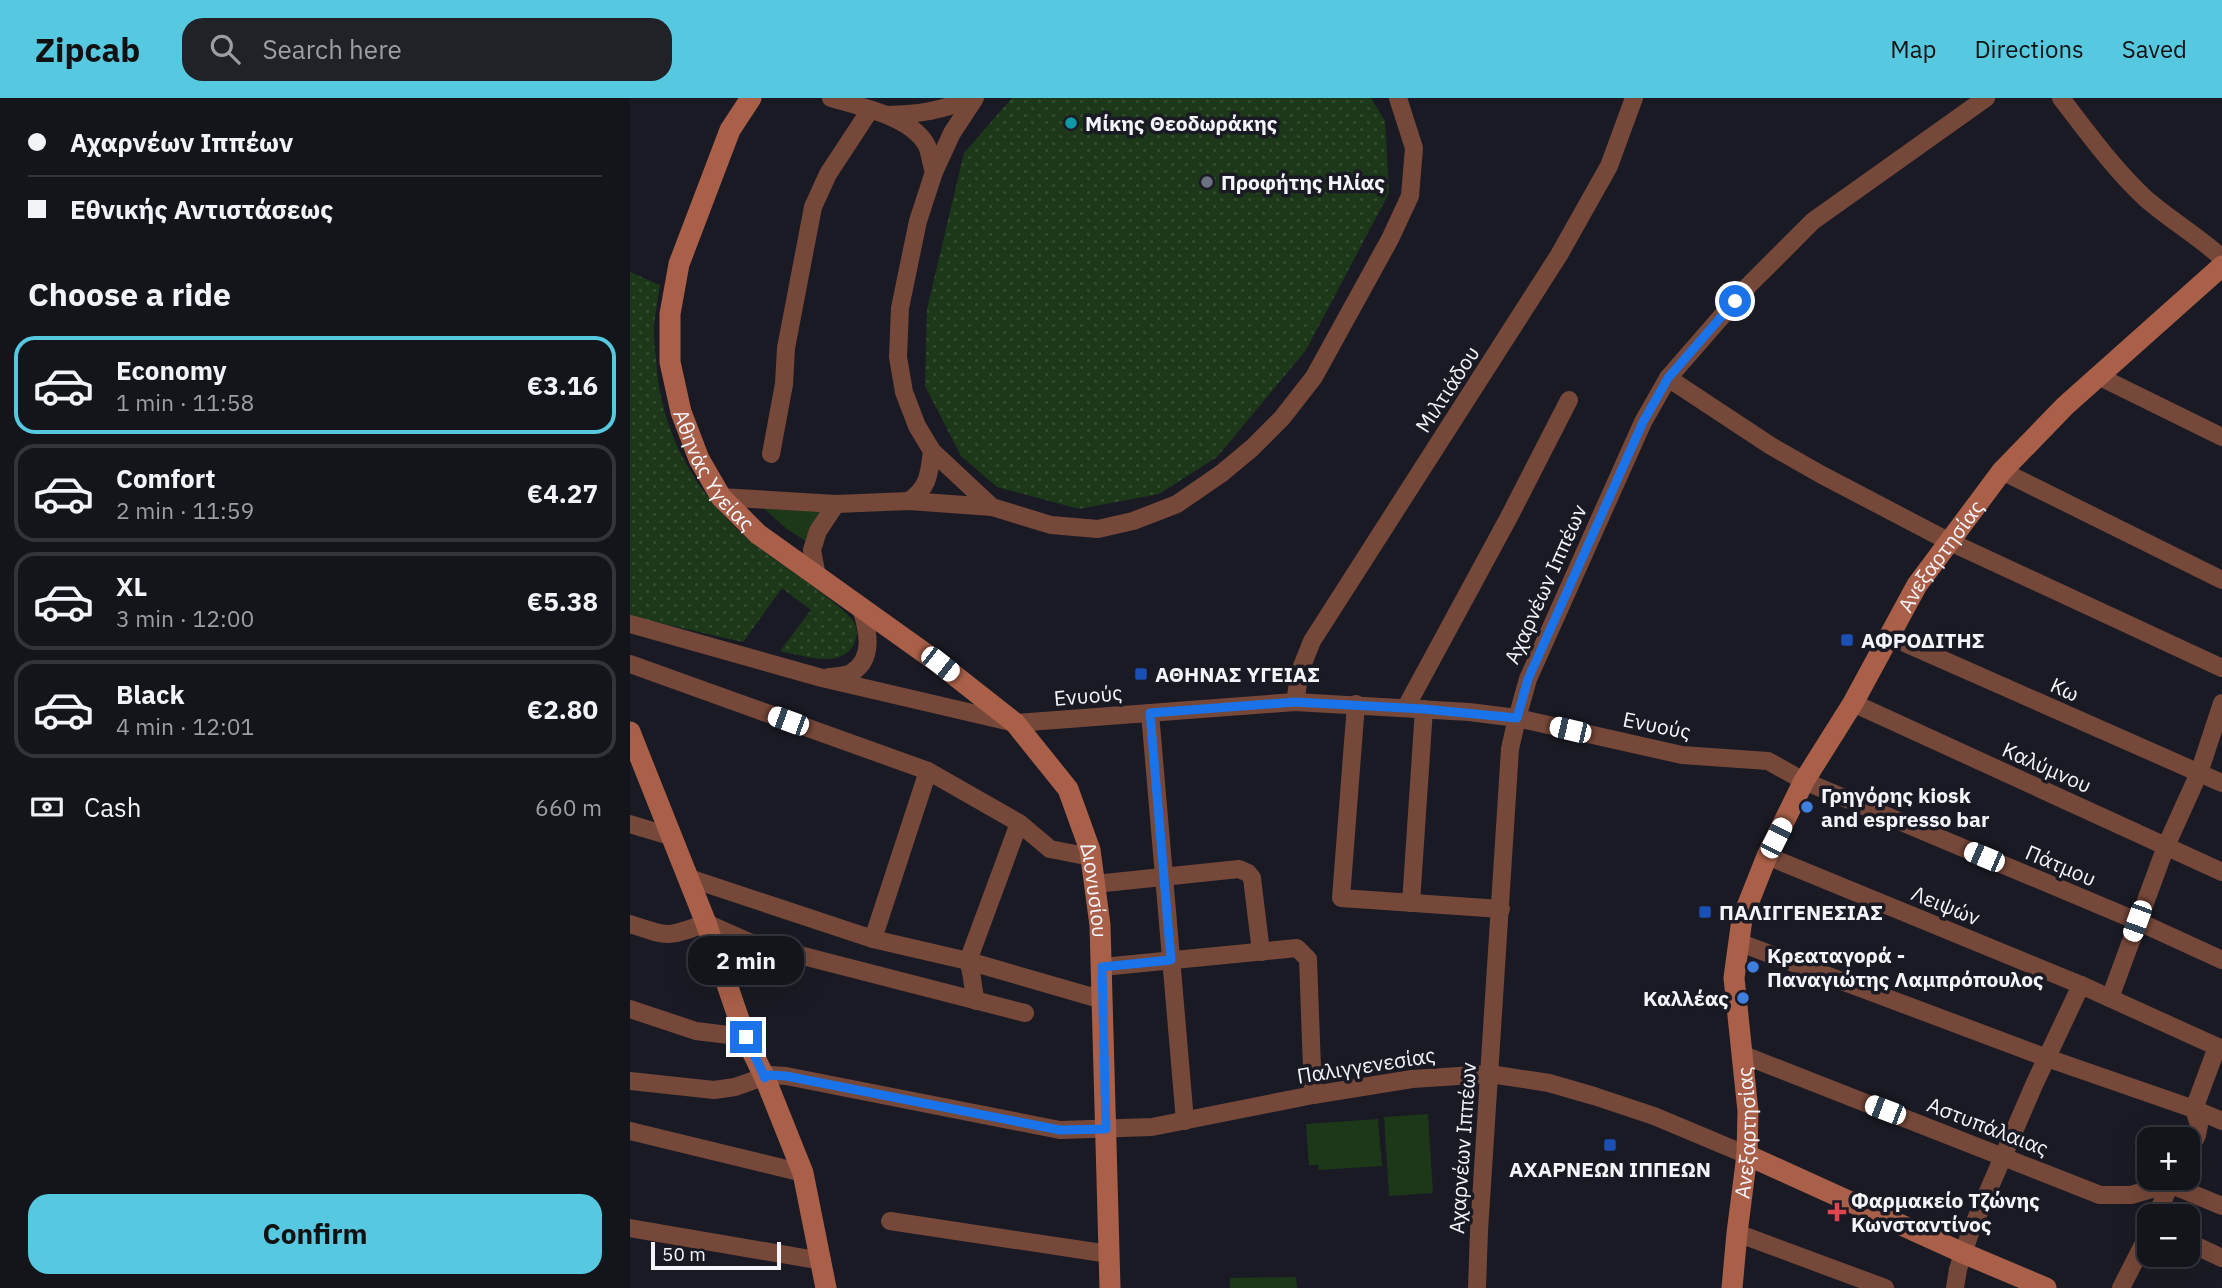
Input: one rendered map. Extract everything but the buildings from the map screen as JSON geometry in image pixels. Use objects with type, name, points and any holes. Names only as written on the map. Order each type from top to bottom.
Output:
[{"type":"street","name":"Αθηνάς Υγείας","points":[[751,98],[730,130],[679,264],[670,314],[670,362],[681,412],[699,458],[721,497],[758,534],[940,664],[1015,723]]},
{"type":"street","points":[[833,98],[908,126],[926,145],[934,172]]},
{"type":"street","points":[[879,113],[921,114],[952,107],[970,98]]},
{"type":"street","points":[[975,98],[951,132],[918,220],[900,308],[898,357],[904,392],[917,426],[932,451],[992,508]]},
{"type":"street","points":[[721,497],[836,503],[909,501],[992,508],[1052,525],[1098,529],[1133,521],[1177,503],[1222,473],[1282,418],[1314,377],[1390,239],[1410,196],[1414,148],[1398,98]]},
{"type":"street","name":"Μιλτιάδου","points":[[1295,702],[1300,671],[1312,642],[1559,255],[1609,166],[1634,98]]},
{"type":"street","name":"Αχαρνέων Ιππέων","points":[[1477,1288],[1510,749],[1528,679],[1547,634],[1643,422],[1668,378],[1749,285],[1813,220],[1986,98]]},
{"type":"street","points":[[2061,98],[2113,163],[2146,198],[2203,240],[2222,258]]},
{"type":"street","points":[[771,454],[784,384],[786,348],[813,206],[828,174],[879,113]]},
{"type":"street","name":"Ανεξαρτησίας","points":[[1732,1288],[1747,1155],[1748,1111],[1734,978],[1742,919],[1766,856],[1804,781],[1853,704],[1917,585],[2002,471],[2065,406],[2222,266]]},
{"type":"street","points":[[2098,376],[2222,437]]},
{"type":"street","points":[[1668,378],[1771,446],[1948,541],[2222,668]]},
{"type":"street","points":[[1411,903],[1415,708],[1569,400]]},
{"type":"street","points":[[909,501],[921,492],[929,474],[932,451]]},
{"type":"street","points":[[2002,471],[2222,580]]},
{"type":"street","points":[[817,577],[812,550],[818,531],[836,503]]},
{"type":"street","points":[[822,678],[850,674],[862,663],[868,648],[868,630],[861,608]]},
{"type":"street","name":"Ενυούς","points":[[630,624],[822,678],[1015,723],[1295,702],[1415,708],[1517,718],[1682,755],[1768,761],[1804,781]]},
{"type":"street","name":"Κω","points":[[1889,636],[2222,783]]},
{"type":"street","points":[[630,664],[928,771],[1019,823],[1050,849],[1091,857]]},
{"type":"street","points":[[2110,998],[2166,846],[2199,773],[2222,703]]},
{"type":"street","points":[[1356,704],[1341,898],[1501,909]]},
{"type":"street","name":"Καλύμνου","points":[[1853,704],[2222,872]]},
{"type":"street","points":[[1150,713],[1185,1121]]},
{"type":"street","name":"Διονυσίου","points":[[1015,723],[1068,789],[1091,857],[1100,925],[1102,967],[1110,1288]]},
{"type":"street","points":[[630,732],[689,878],[746,1037],[803,1173],[826,1288]]},
{"type":"street","points":[[873,939],[928,771]]},
{"type":"street","name":"Πάτμου","points":[[1804,781],[2137,921],[2222,960]]},
{"type":"street","points":[[976,1001],[968,961],[1019,823]]},
{"type":"street","points":[[630,824],[673,837]]},
{"type":"street","name":"Λειψών","points":[[1766,856],[2081,985],[2219,1048]]},
{"type":"street","points":[[1095,884],[1240,869],[1252,878],[1261,952]]},
{"type":"street","points":[[689,878],[873,939],[968,961],[1103,1000]]},
{"type":"street","points":[[630,924],[662,935],[671,935],[706,923],[749,942],[1025,1013]]},
{"type":"street","points":[[1738,942],[2222,1121]]},
{"type":"street","points":[[1102,967],[1297,948],[1308,960],[1313,1095]]},
{"type":"street","points":[[1955,1288],[1970,1233],[2081,985]]},
{"type":"street","points":[[630,1009],[696,1031],[746,1037]]},
{"type":"street","points":[[2199,1127],[2194,1110],[2219,1048]]},
{"type":"street","name":"Αστυπάλαιας","points":[[1741,1054],[2100,1195],[2131,1195],[2145,1190]]},
{"type":"street","name":"Παλιγγενεσίας","points":[[630,1081],[714,1090],[734,1087],[769,1075],[786,1076],[1060,1130],[1152,1127],[1313,1095],[1412,1079],[1490,1074],[1549,1083],[1594,1096],[1662,1119],[1747,1155]]},
{"type":"street","points":[[630,1131],[803,1173]]},
{"type":"street","points":[[1747,1155],[2046,1288]]},
{"type":"street","points":[[2189,1190],[2222,1206]]},
{"type":"street","points":[[890,1221],[1109,1254]]},
{"type":"street","points":[[630,1228],[822,1261]]},
{"type":"street","points":[[1737,1233],[1885,1288]]},
{"type":"street","points":[[2200,1248],[2222,1258]]},
{"type":"street","points":[[2121,1288],[2137,1257]]},
{"type":"green space","points":[[1012,98],[1371,98],[1385,121],[1389,193],[1306,350],[1217,457],[1159,494],[1079,509],[997,487],[961,456],[925,386],[927,309],[964,153]]},
{"type":"green space","points":[[630,272],[660,285],[654,331],[659,385],[664,410],[682,456],[708,497],[743,535],[849,616],[856,626],[856,637],[848,652],[840,657],[820,659],[780,651],[811,610],[782,588],[743,642],[630,616]]},
{"type":"green space","points":[[762,507],[822,508],[807,542]]},
{"type":"green space","points":[[1428,1114],[1433,1193],[1389,1196],[1384,1117]]},
{"type":"green space","points":[[1378,1119],[1382,1166],[1319,1170],[1318,1165],[1309,1165],[1306,1124]]},
{"type":"green space","points":[[1296,1277],[1297,1288],[1230,1288],[1230,1278]]},
{"type":"place","name":"Μίκης Θεοδωράκης","points":[[1071,123]]},
{"type":"place","name":"Προφήτης Ηλίας","points":[[1207,182]]},
{"type":"place","name":"ΑΦΡΟΔΙΤΗΣ","points":[[1847,640]]},
{"type":"place","name":"ΑΘΗΝΑΣ ΥΓΕΙΑΣ","points":[[1141,674]]},
{"type":"place","name":"Γρηγόρης kiosk and espresso bar","points":[[1807,807]]},
{"type":"place","name":"ΠΑΛΙΓΓΕΝΕΣΙΑΣ","points":[[1705,912]]},
{"type":"place","name":"Κρεαταγορά - Παναγιώτης Λαμπρόπουλος","points":[[1753,967]]},
{"type":"place","name":"Καλλέας","points":[[1743,998]]},
{"type":"place","name":"ΑΧΑΡΝΕΩΝ ΙΠΠΕΩΝ","points":[[1610,1145]]},
{"type":"place","name":"Φαρμακείο Τζώνης Κωνσταντίνος","points":[[1837,1212]]},
{"type":"route","points":[[746,1037],[765,1078],[769,1075],[786,1076],[1060,1130],[1106,1129],[1102,967],[1171,960],[1150,713],[1295,702],[1469,712],[1517,718],[1528,679],[1643,422],[1668,378],[1735,301]]}]
